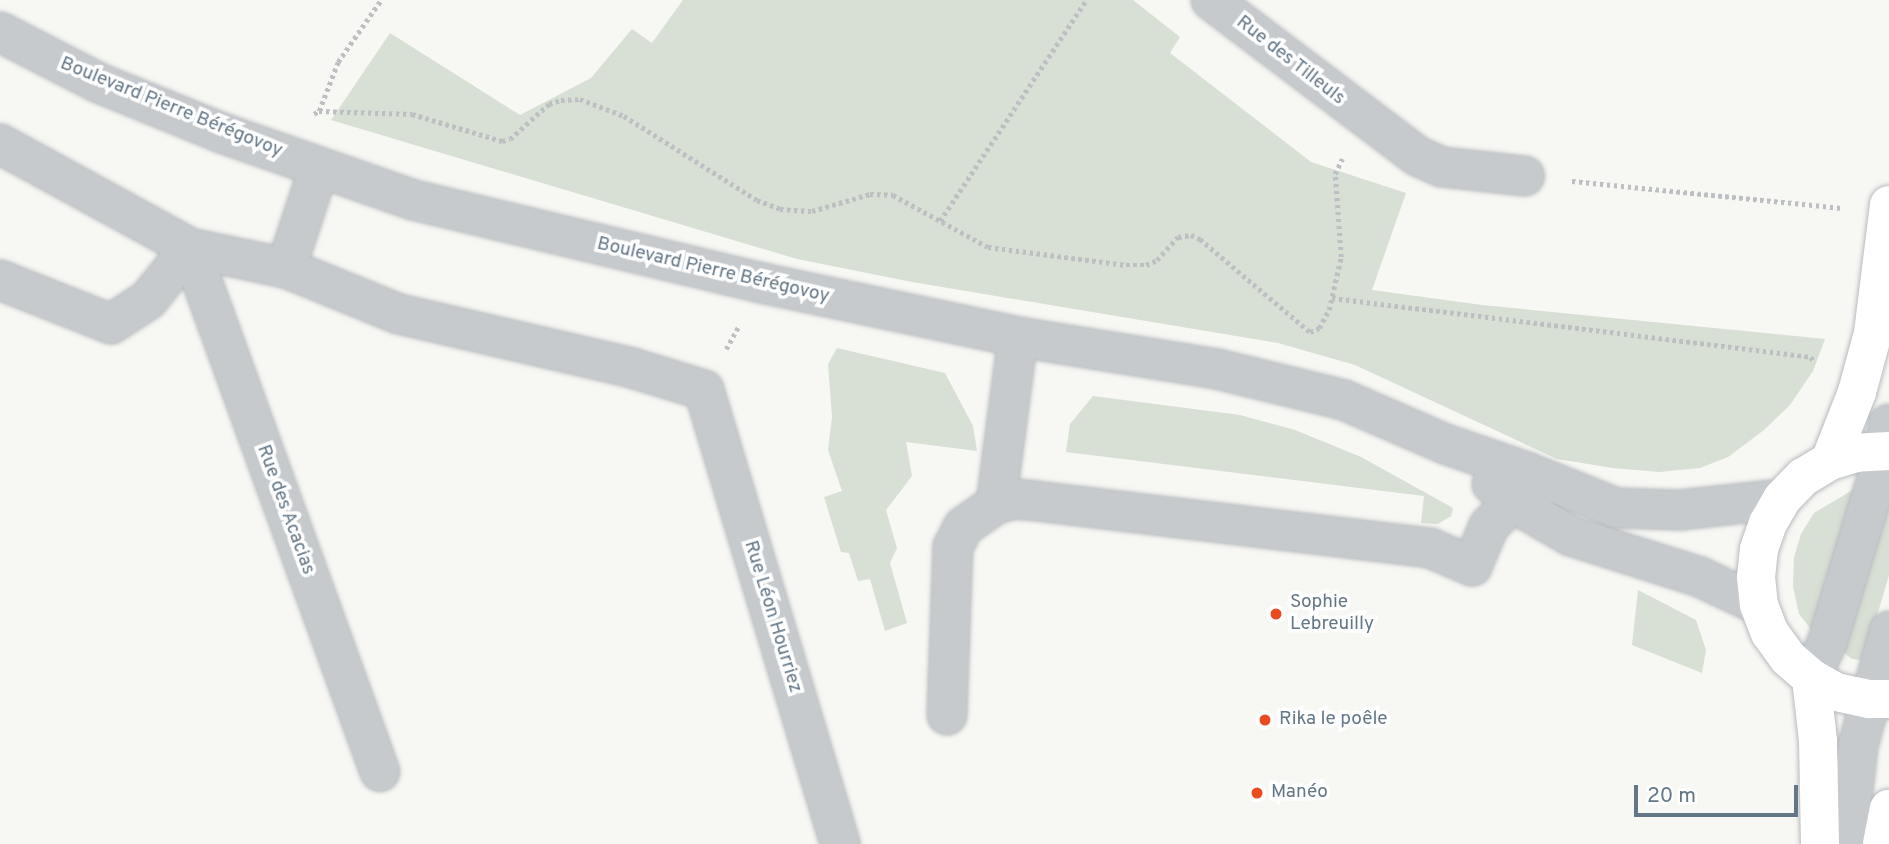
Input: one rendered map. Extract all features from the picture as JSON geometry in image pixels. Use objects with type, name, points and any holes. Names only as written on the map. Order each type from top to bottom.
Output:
[{"type":"main road","points":[[1830,461],[1857,392],[1873,333],[1889,205]]},
{"type":"main road","points":[[1879,699],[1836,692],[1811,678],[1788,658],[1770,633],[1759,605],[1756,577],[1759,549],[1768,523],[1783,499],[1803,477],[1830,461],[1888,442]]},
{"type":"main road","points":[[1811,678],[1818,740],[1820,844]]},
{"type":"main road","points":[[1882,844],[1889,809]]},
{"type":"street","name":"Rue des Tilleuls","points":[[1210,0],[1417,156],[1442,167],[1525,176]]},
{"type":"street","name":"Boulevard Pierre Bérégovoy","points":[[0,32],[99,83],[412,201],[762,283],[1018,337],[1217,369],[1344,400],[1445,444],[1527,472],[1616,508],[1680,510],[1783,499]]},
{"type":"street","points":[[0,144],[190,248],[286,268],[399,314],[632,368],[704,390]]},
{"type":"street","points":[[286,268],[319,168]]},
{"type":"street","points":[[0,280],[111,324],[148,300],[190,248]]},
{"type":"street","name":"Rue des Acacias","points":[[190,248],[380,772]]},
{"type":"street","points":[[996,504],[1018,337]]},
{"type":"street","name":"Rue Léon Hourriez","points":[[704,390],[840,844]]},
{"type":"street","points":[[1811,678],[1828,640],[1888,442]]},
{"type":"street","name":"Boulevard Pierre Bérégovoy","points":[[1445,444],[1512,502],[1571,536],[1700,577],[1759,605]]},
{"type":"street","points":[[947,715],[953,547],[963,527],[996,504],[1015,499],[1036,501],[1430,548],[1472,566],[1489,526],[1512,502]]},
{"type":"street","points":[[1847,844],[1858,746],[1879,699],[1889,631]]},
{"type":"path","points":[[382,0],[338,62],[319,111],[412,114],[502,141],[510,139],[549,104],[580,99],[624,116],[757,200],[780,209],[811,211],[870,194],[892,195],[988,247],[1126,265],[1146,265],[1157,260],[1178,237],[1191,235],[1200,239],[1311,332],[1319,328],[1332,298],[1340,257],[1335,174],[1340,161],[1369,122]]},
{"type":"path","points":[[940,221],[1086,0]]},
{"type":"path","points":[[1525,176],[1888,212]]},
{"type":"path","points":[[704,390],[762,283]]},
{"type":"path","points":[[1332,298],[1811,358],[1817,367]]},
{"type":"shaded area","points":[[683,0],[1133,0],[1180,37],[1170,53],[1311,162],[1406,193],[1372,290],[1482,305],[1825,339],[1813,371],[1790,405],[1764,430],[1728,457],[1700,468],[1659,472],[1613,468],[1557,459],[1355,365],[1278,343],[912,282],[797,259],[331,120],[390,33],[520,115],[591,78],[632,29],[652,43]]},
{"type":"shaded area","points":[[837,348],[945,373],[973,426],[977,451],[906,442],[912,476],[886,510],[897,548],[890,563],[907,623],[885,631],[870,579],[858,581],[849,553],[841,552],[824,497],[842,491],[828,450],[832,417],[828,364]]},
{"type":"shaded area","points":[[1093,396],[1240,415],[1295,430],[1361,457],[1453,508],[1451,516],[1438,524],[1421,523],[1424,496],[1066,452],[1070,424]]},
{"type":"shaded area","points":[[1856,488],[1813,632],[1799,614],[1793,587],[1794,557],[1801,534],[1814,513]]},
{"type":"shaded area","points":[[1889,494],[1889,575],[1864,660],[1852,659],[1843,652]]},
{"type":"shaded area","points":[[1638,590],[1696,620],[1706,650],[1702,673],[1632,645]]},
{"type":"place","name":"Sophie Lebreuilly","points":[[1276,614]]},
{"type":"place","name":"Rika le poêle","points":[[1265,720]]},
{"type":"place","name":"Manéo","points":[[1257,793]]}]
